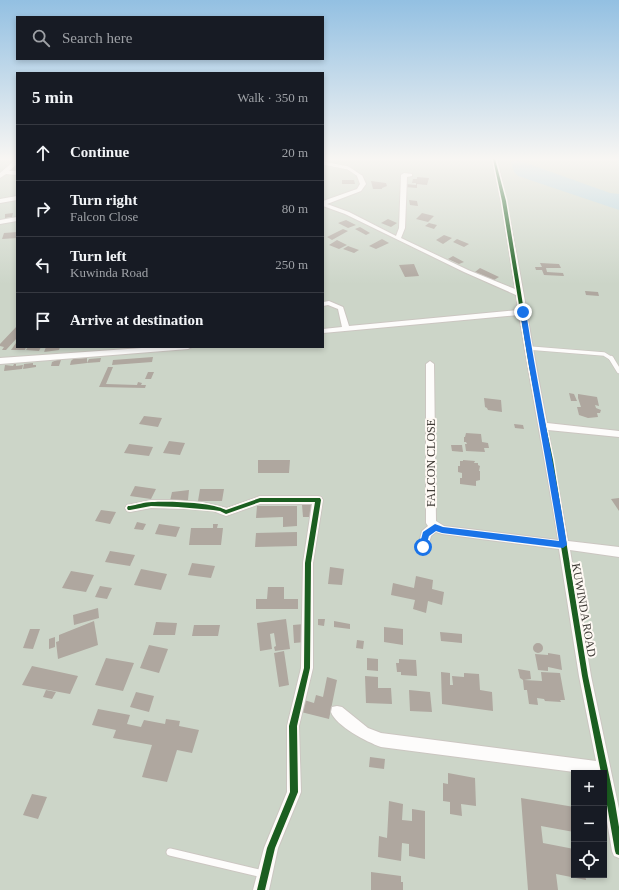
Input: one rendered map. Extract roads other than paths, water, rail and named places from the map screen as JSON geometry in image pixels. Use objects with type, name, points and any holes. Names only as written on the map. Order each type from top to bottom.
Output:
[{"type":"street","points":[[398,239],[402,228],[403,201]]},
{"type":"street","name":"KUWINDA ROAD","points":[[504,201],[518,293],[523,312],[543,426],[585,676],[603,769],[615,803],[619,851]]},
{"type":"street","points":[[324,204],[347,213],[466,271],[518,293]]},
{"type":"street","points":[[0,222],[16,218]]},
{"type":"street","points":[[324,304],[329,303],[340,308],[346,329]]},
{"type":"street","points":[[324,331],[523,312]]},
{"type":"street","points":[[0,361],[175,348]]},
{"type":"street","name":"FALCON CLOSE","points":[[430,364],[431,523],[435,527]]},
{"type":"street","points":[[543,426],[619,434]]},
{"type":"street","points":[[130,508],[150,504],[176,504],[220,508],[226,512],[260,500],[318,500],[308,563],[307,668],[293,726],[294,792],[272,848],[261,890]]},
{"type":"street","points":[[423,547],[426,534],[435,527],[442,530],[619,552]]},
{"type":"street","points":[[337,712],[364,732],[381,740],[603,769]]},
{"type":"lane","points":[[529,348],[604,354],[610,356],[616,362],[619,371]]},
{"type":"lane","points":[[170,852],[265,875]]},
{"type":"water","points":[[591,201],[619,201],[619,210]]}]
